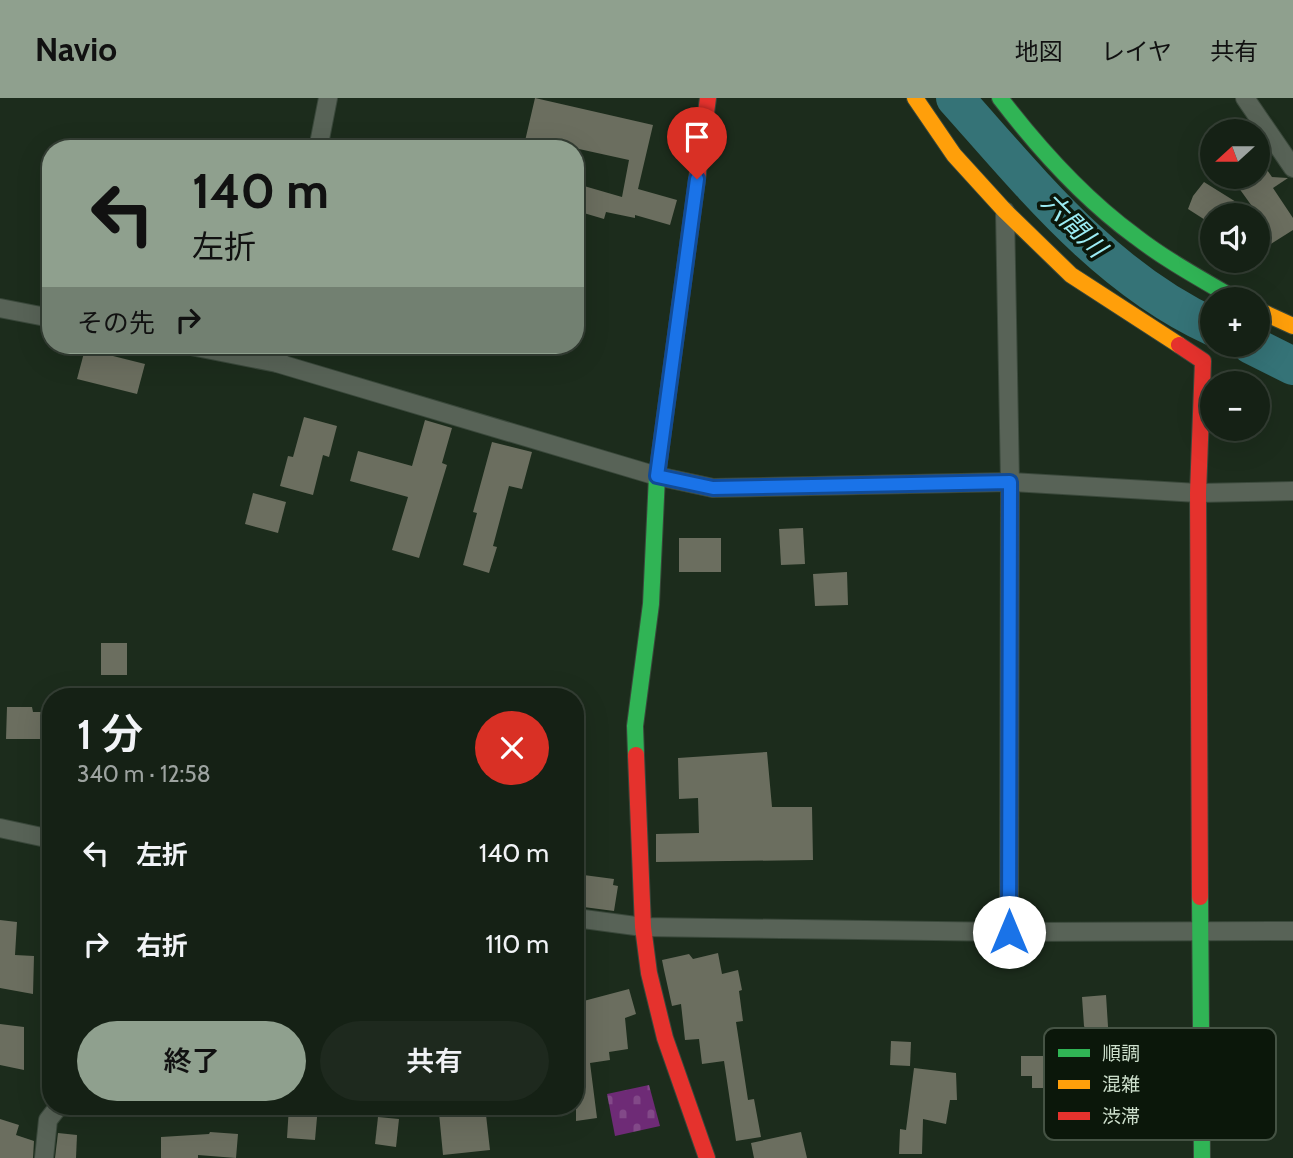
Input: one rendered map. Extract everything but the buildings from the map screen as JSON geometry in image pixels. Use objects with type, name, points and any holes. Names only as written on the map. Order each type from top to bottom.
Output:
[{"type":"street","points":[[320,140],[328,98]]},
{"type":"street","points":[[707,1158],[665,1038],[649,973],[643,927],[635,726],[650,604],[657,476],[708,98]]},
{"type":"street","points":[[915,98],[954,155],[1005,211],[1072,275],[1203,361],[1198,493],[1201,1028]]},
{"type":"street","points":[[1000,98],[1024,130],[1118,223],[1168,259],[1215,287]]},
{"type":"street","points":[[1245,98],[1293,168]]},
{"type":"street","points":[[1005,211],[1010,482],[1009,932]]},
{"type":"street","points":[[0,307],[42,316]]},
{"type":"street","points":[[1270,315],[1293,326]]},
{"type":"street","points":[[232,354],[278,363],[657,476],[713,488],[1010,482],[1198,493],[1293,491]]},
{"type":"street","points":[[278,363],[280,354]]},
{"type":"street","points":[[0,828],[42,837]]},
{"type":"street","points":[[584,919],[643,927],[1009,932],[1293,931]]},
{"type":"street","points":[[44,1158],[48,1120],[52,1115]]},
{"type":"street","points":[[1202,1140],[1202,1158]]},
{"type":"green space","points":[[649,1085],[660,1126],[615,1136],[607,1094]]},
{"type":"waterway","name":"六間川","points":[[955,98],[1072,226],[1138,283],[1200,320]]},
{"type":"waterway","name":"六間川","points":[[1270,354],[1293,366]]},
{"type":"traffic: fast","points":[[1000,98],[1046,154],[1097,206],[1159,253],[1215,287]]},
{"type":"traffic: fast","points":[[636,755],[635,726],[651,604],[657,476],[670,379]]},
{"type":"traffic: fast","points":[[1200,897],[1201,1028]]},
{"type":"traffic: fast","points":[[1202,1140],[1202,1158]]},
{"type":"traffic: slow","points":[[915,98],[954,155],[1005,211],[1071,275],[1179,345]]},
{"type":"traffic: slow","points":[[1270,315],[1293,326]]},
{"type":"traffic: jam","points":[[670,379],[708,98]]},
{"type":"traffic: jam","points":[[1179,345],[1203,361],[1198,493],[1200,897]]},
{"type":"traffic: jam","points":[[636,755],[643,927],[649,973],[665,1038],[707,1158]]},
{"type":"route","points":[[697,179],[657,476],[713,488],[1010,482],[1009,932]]}]
